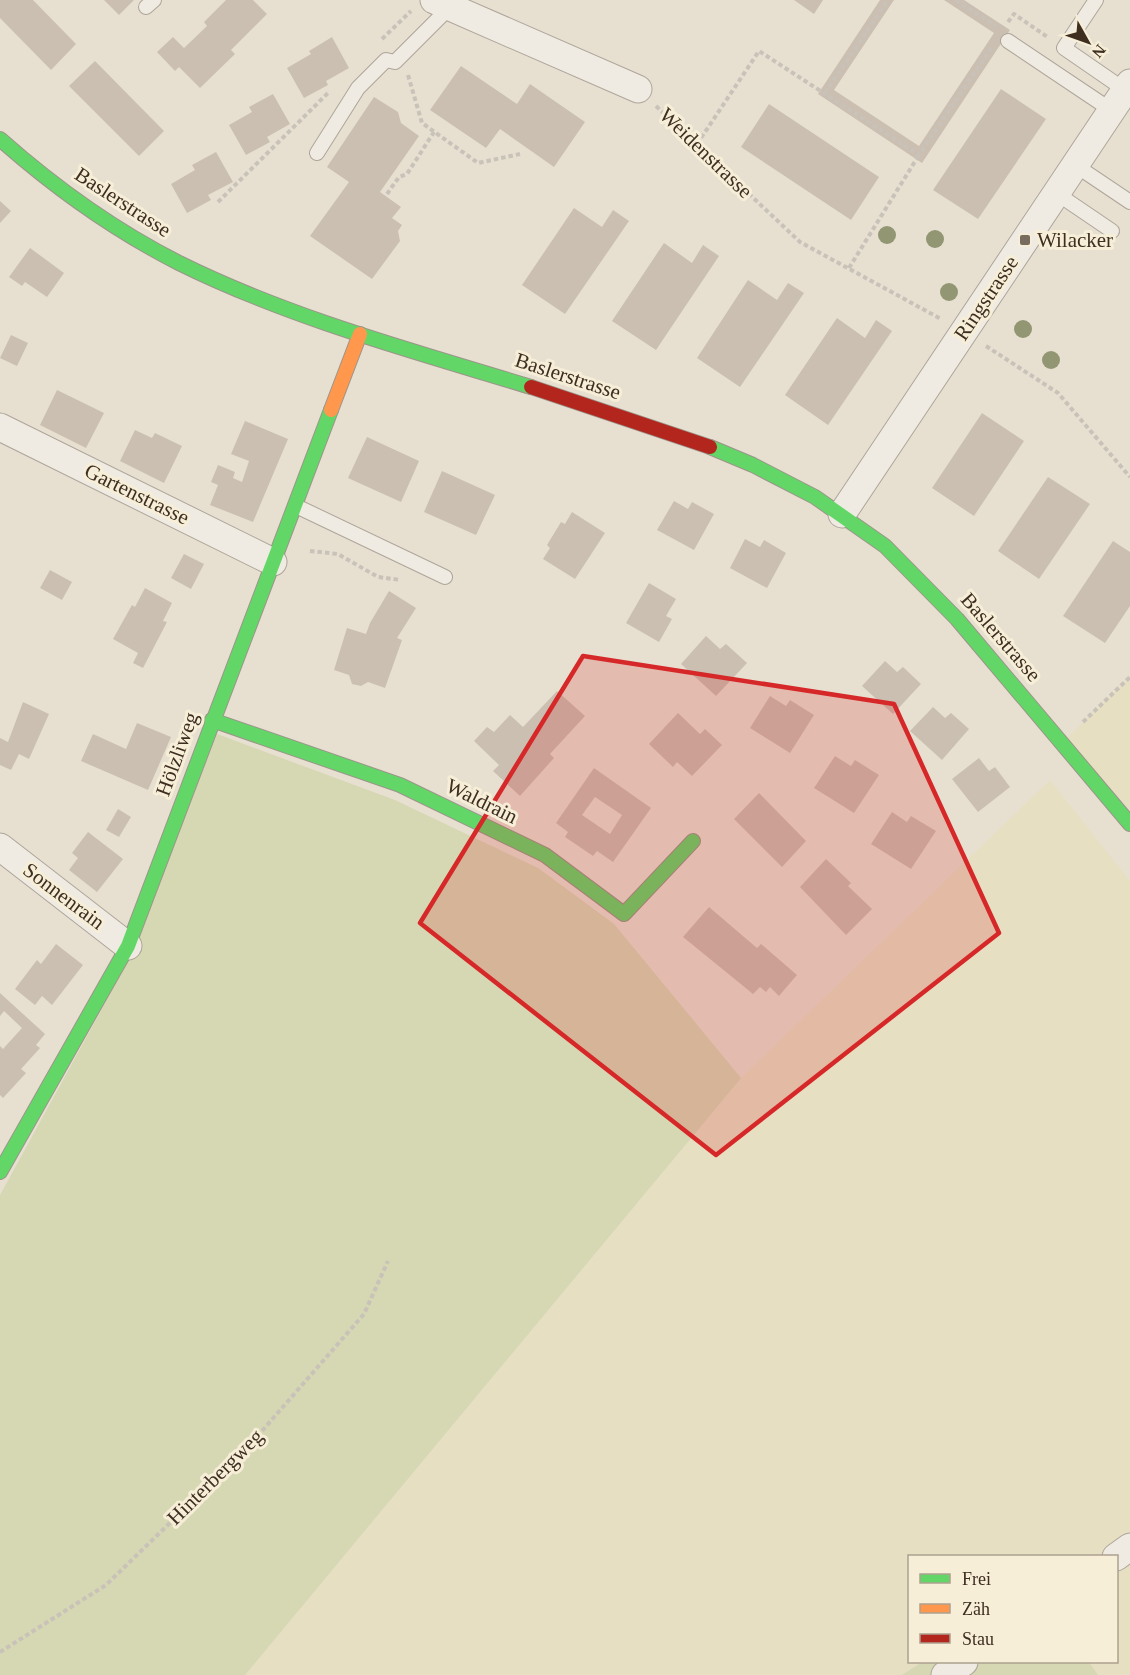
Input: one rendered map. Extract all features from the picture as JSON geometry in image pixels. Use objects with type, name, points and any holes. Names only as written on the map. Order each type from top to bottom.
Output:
[{"type":"street","points":[[433,5],[638,88]]},
{"type":"street","name":"Ringstrasse","points":[[842,514],[1122,94]]},
{"type":"street","name":"Baslerstrasse","points":[[0,139],[19,157],[87,206],[141,241],[194,270],[360,334],[640,422],[751,464],[842,514],[909,568],[946,606],[1064,741],[1130,824]]},
{"type":"street","name":"Hölzliweg","points":[[0,1172],[128,945],[360,334]]},
{"type":"street","name":"Gartenstrasse","points":[[0,427],[272,566]]},
{"type":"street","name":"Waldrain","points":[[212,720],[400,785],[545,855],[624,914],[693,841]]},
{"type":"street","name":"Sonnenrain","points":[[0,848],[128,945]]},
{"type":"street","points":[[945,1675],[963,1663]]},
{"type":"lane","points":[[1096,0],[1064,48],[1122,94]]},
{"type":"lane","points":[[316,153],[358,88],[386,60],[394,62],[433,5]]},
{"type":"lane","points":[[1002,41],[1122,94]]},
{"type":"lane","points":[[1075,165],[1130,202]]},
{"type":"lane","points":[[1056,193],[1112,231]]},
{"type":"lane","points":[[296,506],[445,578]]},
{"type":"path","points":[[825,93],[888,0]]},
{"type":"path","points":[[956,0],[1003,31],[1014,14],[1064,48]]},
{"type":"path","points":[[380,42],[433,5]]},
{"type":"path","points":[[849,268],[920,155],[1002,41]]},
{"type":"path","points":[[697,144],[759,51],[920,155]]},
{"type":"path","points":[[394,62],[410,78],[422,123],[478,163],[520,154]]},
{"type":"path","points":[[218,202],[337,84]]},
{"type":"path","name":"Weidenstrasse","points":[[638,88],[800,242],[964,332],[1058,393],[1130,477]]},
{"type":"path","points":[[387,194],[399,177],[407,174],[435,132]]},
{"type":"path","points":[[272,566],[284,572],[299,555],[309,551],[338,554],[387,580],[406,579],[416,563]]},
{"type":"path","points":[[1064,741],[1130,676]]},
{"type":"path","name":"Hinterbergweg","points":[[0,1652],[106,1586],[248,1447],[364,1314],[388,1261]]},
{"type":"highlighted area","points":[[583,656],[894,704],[999,933],[716,1155],[420,923]]},
{"type":"shaded area","points":[[1130,677],[1130,810],[1064,741]]},
{"type":"shaded area","points":[[1050,780],[1130,881],[1130,1675],[1098,1675],[1090,1663],[1118,1663],[1118,1555],[908,1555],[908,1663],[920,1663],[902,1675],[245,1675],[741,1078]]},
{"type":"green space","points":[[217,734],[395,800],[538,868],[614,924],[741,1078],[245,1675],[0,1675],[0,1195],[132,954]]},
{"type":"green space","points":[[920,1663],[1090,1663],[1098,1675],[902,1675]]},
{"type":"building","points":[[0,0],[33,0],[76,44],[51,70],[0,18]]},
{"type":"building","points":[[104,0],[134,0],[119,15]]},
{"type":"building","points":[[226,0],[253,0],[267,14],[231,50],[235,54],[200,88],[179,67],[175,71],[157,52],[173,37],[184,48],[207,26],[204,22]]},
{"type":"building","points":[[794,0],[823,0],[814,14]]},
{"type":"building","points":[[880,0],[894,0],[834,90],[919,146],[994,33],[944,0],[964,0],[1010,30],[922,163],[818,94]]},
{"type":"building","points":[[332,37],[349,68],[326,81],[328,85],[304,98],[287,68],[311,54],[309,51]]},
{"type":"building","points":[[95,61],[164,131],[139,156],[69,86]]},
{"type":"building","points":[[461,66],[517,104],[530,84],[585,122],[554,167],[500,129],[486,148],[430,110]]},
{"type":"building","points":[[1001,89],[1046,119],[978,219],[933,190]]},
{"type":"building","points":[[273,94],[290,124],[267,137],[270,142],[246,155],[229,125],[252,112],[249,107]]},
{"type":"building","points":[[374,97],[398,112],[401,123],[419,136],[380,192],[401,207],[392,218],[402,225],[398,231],[400,241],[372,279],[310,236],[349,182],[327,167]]},
{"type":"building","points":[[769,104],[879,177],[851,220],[741,147]]},
{"type":"building","points":[[216,152],[233,182],[208,195],[211,200],[187,213],[171,184],[195,170],[192,165]]},
{"type":"building","points":[[0,201],[11,211],[0,223]]},
{"type":"building","points":[[574,208],[602,227],[613,210],[629,221],[565,314],[522,285]]},
{"type":"building","points":[[664,243],[692,263],[703,245],[719,256],[656,350],[612,321]]},
{"type":"building","points":[[30,248],[64,273],[47,297],[25,282],[22,286],[9,277]]},
{"type":"building","points":[[748,280],[777,300],[788,283],[804,293],[740,387],[697,358]]},
{"type":"building","points":[[837,318],[865,338],[876,320],[892,331],[828,425],[785,395]]},
{"type":"building","points":[[11,335],[28,343],[17,366],[0,358]]},
{"type":"building","points":[[57,390],[104,413],[86,448],[40,425]]},
{"type":"building","points":[[982,413],[1024,441],[974,516],[932,488]]},
{"type":"building","points":[[245,421],[288,439],[253,522],[210,505],[218,485],[211,482],[218,465],[235,472],[233,478],[242,482],[249,461],[231,454]]},
{"type":"building","points":[[135,430],[152,438],[155,433],[182,446],[164,483],[120,461]]},
{"type":"building","points":[[367,437],[419,461],[401,502],[348,478]]},
{"type":"building","points":[[442,471],[495,495],[476,535],[424,512]]},
{"type":"building","points":[[1048,477],[1090,504],[1039,579],[998,551]]},
{"type":"building","points":[[674,501],[688,509],[692,502],[714,514],[694,550],[657,530]]},
{"type":"building","points":[[572,512],[605,533],[575,579],[543,559],[550,548],[547,545],[561,522],[565,524]]},
{"type":"building","points":[[745,539],[760,547],[764,540],[786,553],[767,588],[730,568]]},
{"type":"building","points":[[1113,541],[1130,552],[1130,606],[1105,643],[1063,616]]},
{"type":"building","points":[[184,554],[204,564],[191,589],[171,578]]},
{"type":"building","points":[[50,570],[72,582],[62,600],[40,588]]},
{"type":"building","points":[[649,583],[676,599],[666,616],[672,619],[659,642],[626,623]]},
{"type":"building","points":[[145,588],[172,603],[163,621],[167,622],[143,668],[133,663],[138,653],[113,639],[132,605],[135,607]]},
{"type":"building","points":[[389,591],[416,608],[397,638],[402,640],[385,688],[368,682],[361,686],[352,684],[349,675],[334,670],[347,628],[366,634]]},
{"type":"building","points":[[706,636],[720,649],[726,644],[747,663],[716,696],[681,664]]},
{"type":"building","points":[[885,661],[897,672],[903,667],[921,684],[893,714],[862,686]]},
{"type":"building","points":[[557,691],[585,716],[550,754],[554,758],[520,796],[493,771],[499,765],[474,741],[487,727],[494,732],[510,715],[523,727]]},
{"type":"building","points":[[770,696],[786,706],[790,700],[814,715],[790,753],[750,728]]},
{"type":"building","points":[[23,702],[49,714],[29,759],[19,754],[11,770],[0,765],[0,738],[8,742]]},
{"type":"building","points":[[933,707],[945,718],[951,713],[969,729],[942,760],[910,731]]},
{"type":"building","points":[[678,713],[700,734],[705,729],[722,745],[692,776],[677,762],[673,767],[649,744]]},
{"type":"building","points":[[137,723],[171,737],[148,790],[81,761],[93,734],[126,749]]},
{"type":"building","points":[[835,756],[851,766],[855,760],[879,775],[854,813],[814,788]]},
{"type":"building","points":[[979,758],[989,771],[995,767],[1010,787],[978,812],[952,779]]},
{"type":"building","points":[[594,768],[651,808],[613,862],[597,851],[593,856],[565,837],[568,832],[556,823]],"holes":[[[595,797],[622,815],[610,834],[582,815]]]},
{"type":"building","points":[[759,793],[806,841],[782,867],[734,819]]},
{"type":"building","points":[[118,809],[131,817],[119,837],[106,830]]},
{"type":"building","points":[[892,812],[907,822],[911,816],[936,831],[911,869],[871,844]]},
{"type":"building","points":[[88,832],[123,859],[97,892],[69,870],[78,858],[72,853]]},
{"type":"building","points":[[826,859],[851,883],[848,886],[872,909],[846,935],[800,887]]},
{"type":"building","points":[[709,907],[757,948],[761,944],[797,975],[779,996],[770,987],[766,992],[760,987],[753,994],[683,937]]},
{"type":"building","points":[[56,944],[83,965],[52,1005],[42,996],[35,1005],[15,989],[37,960],[41,964]]},
{"type":"building","points":[[0,993],[45,1034],[36,1045],[40,1048],[21,1069],[26,1073],[3,1098],[0,1095],[0,1046],[3,1049],[22,1028],[4,1011],[0,1016]]},
{"type":"traffic: fast","points":[[0,139],[41,174],[132,237],[221,283],[352,332],[531,387]]},
{"type":"traffic: fast","points":[[0,1172],[128,946],[331,410]]},
{"type":"traffic: fast","points":[[710,447],[753,465],[815,497],[885,546],[957,619],[1130,824]]},
{"type":"traffic: fast","points":[[212,720],[400,785],[545,855],[624,914],[693,841]]},
{"type":"traffic: slow","points":[[331,410],[360,334]]},
{"type":"traffic: jam","points":[[531,387],[710,447]]},
{"type":"place","name":"Wilacker","points":[[1025,240]]}]
